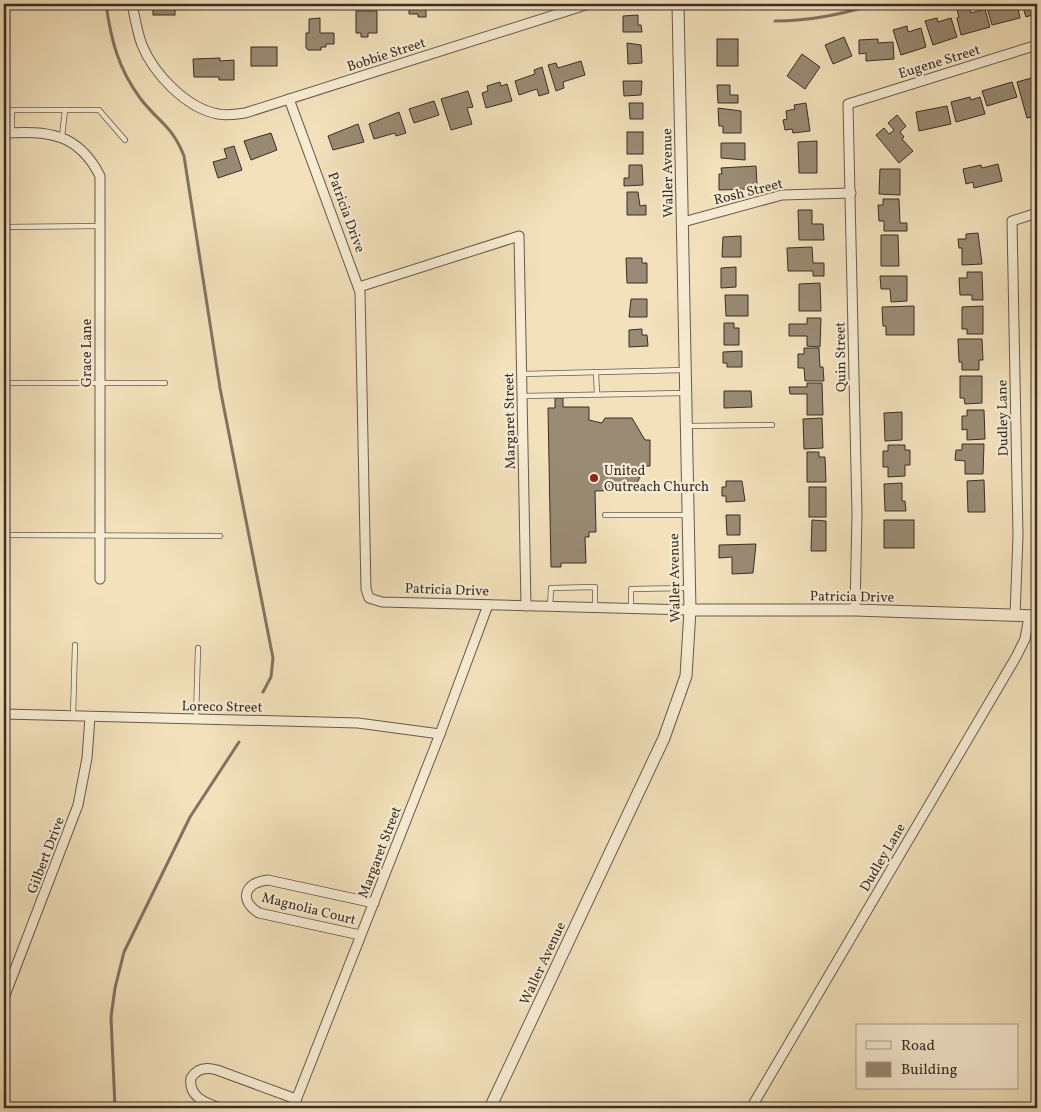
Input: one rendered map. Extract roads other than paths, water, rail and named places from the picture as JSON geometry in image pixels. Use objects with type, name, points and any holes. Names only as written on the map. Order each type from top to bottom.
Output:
[{"type":"street","name":"Bobbie Street","points":[[132,4],[139,36],[155,68],[193,103],[208,111],[225,115],[245,113],[589,4]]},
{"type":"street","name":"Waller Avenue","points":[[490,1108],[674,716],[686,676],[690,610],[678,4]]},
{"type":"street","name":"Eugene Street","points":[[848,104],[1037,45]]},
{"type":"street","name":"Patricia Drive","points":[[289,99],[359,287],[367,594],[373,601],[550,607],[690,610],[854,610],[1033,616]]},
{"type":"street","name":"Quin Street","points":[[848,104],[857,514],[854,610]]},
{"type":"street","points":[[8,133],[51,133],[65,138]]},
{"type":"street","name":"Grace Lane","points":[[65,138],[92,164],[100,176],[100,579]]},
{"type":"street","name":"Rosh Street","points":[[683,222],[782,195],[851,193]]},
{"type":"street","name":"Dudley Lane","points":[[1015,616],[1018,536],[1012,221],[1037,213]]},
{"type":"street","name":"Margaret Street","points":[[359,287],[520,236],[526,606]]},
{"type":"street","name":"Margaret Street","points":[[295,1104],[440,734],[488,605]]},
{"type":"street","name":"Dudley Lane","points":[[751,1108],[1016,657],[1033,616]]},
{"type":"street","name":"Loreco Street","points":[[4,714],[358,723],[440,734]]},
{"type":"street","name":"Gilbert Drive","points":[[4,998],[78,805],[88,758],[90,717]]},
{"type":"street","name":"Magnolia Court","points":[[360,935],[259,913],[248,904],[246,897],[248,890],[258,882],[268,880],[374,903]]},
{"type":"street","points":[[220,1108],[202,1101],[194,1093],[191,1078],[198,1070],[210,1068],[217,1070],[295,1104]]},
{"type":"lane","points":[[5,110],[99,110],[125,140]]},
{"type":"lane","points":[[8,133],[12,110]]},
{"type":"lane","points":[[64,110],[65,138]]},
{"type":"lane","points":[[6,227],[101,226]]},
{"type":"lane","points":[[522,374],[686,370]]},
{"type":"lane","points":[[596,372],[597,394]]},
{"type":"lane","points":[[5,383],[165,383]]},
{"type":"lane","points":[[522,396],[686,392]]},
{"type":"lane","points":[[687,426],[772,425]]},
{"type":"lane","points":[[605,515],[688,515]]},
{"type":"lane","points":[[10,535],[220,536]]},
{"type":"lane","points":[[550,607],[551,588],[595,587],[595,608]]},
{"type":"lane","points":[[631,608],[631,589],[689,588]]},
{"type":"lane","points":[[73,716],[75,645]]},
{"type":"lane","points":[[196,719],[198,648]]},
{"type":"waterway","points":[[106,4],[113,42],[126,76],[140,98],[170,130],[184,156],[220,388],[273,658],[271,677],[263,692]]},
{"type":"waterway","points":[[775,21],[801,20],[826,16],[876,4]]},
{"type":"waterway","points":[[115,1108],[111,1017],[115,988],[124,952],[190,817],[239,742]]},
{"type":"place","name":"United Outreach Church","points":[[594,478]]}]
